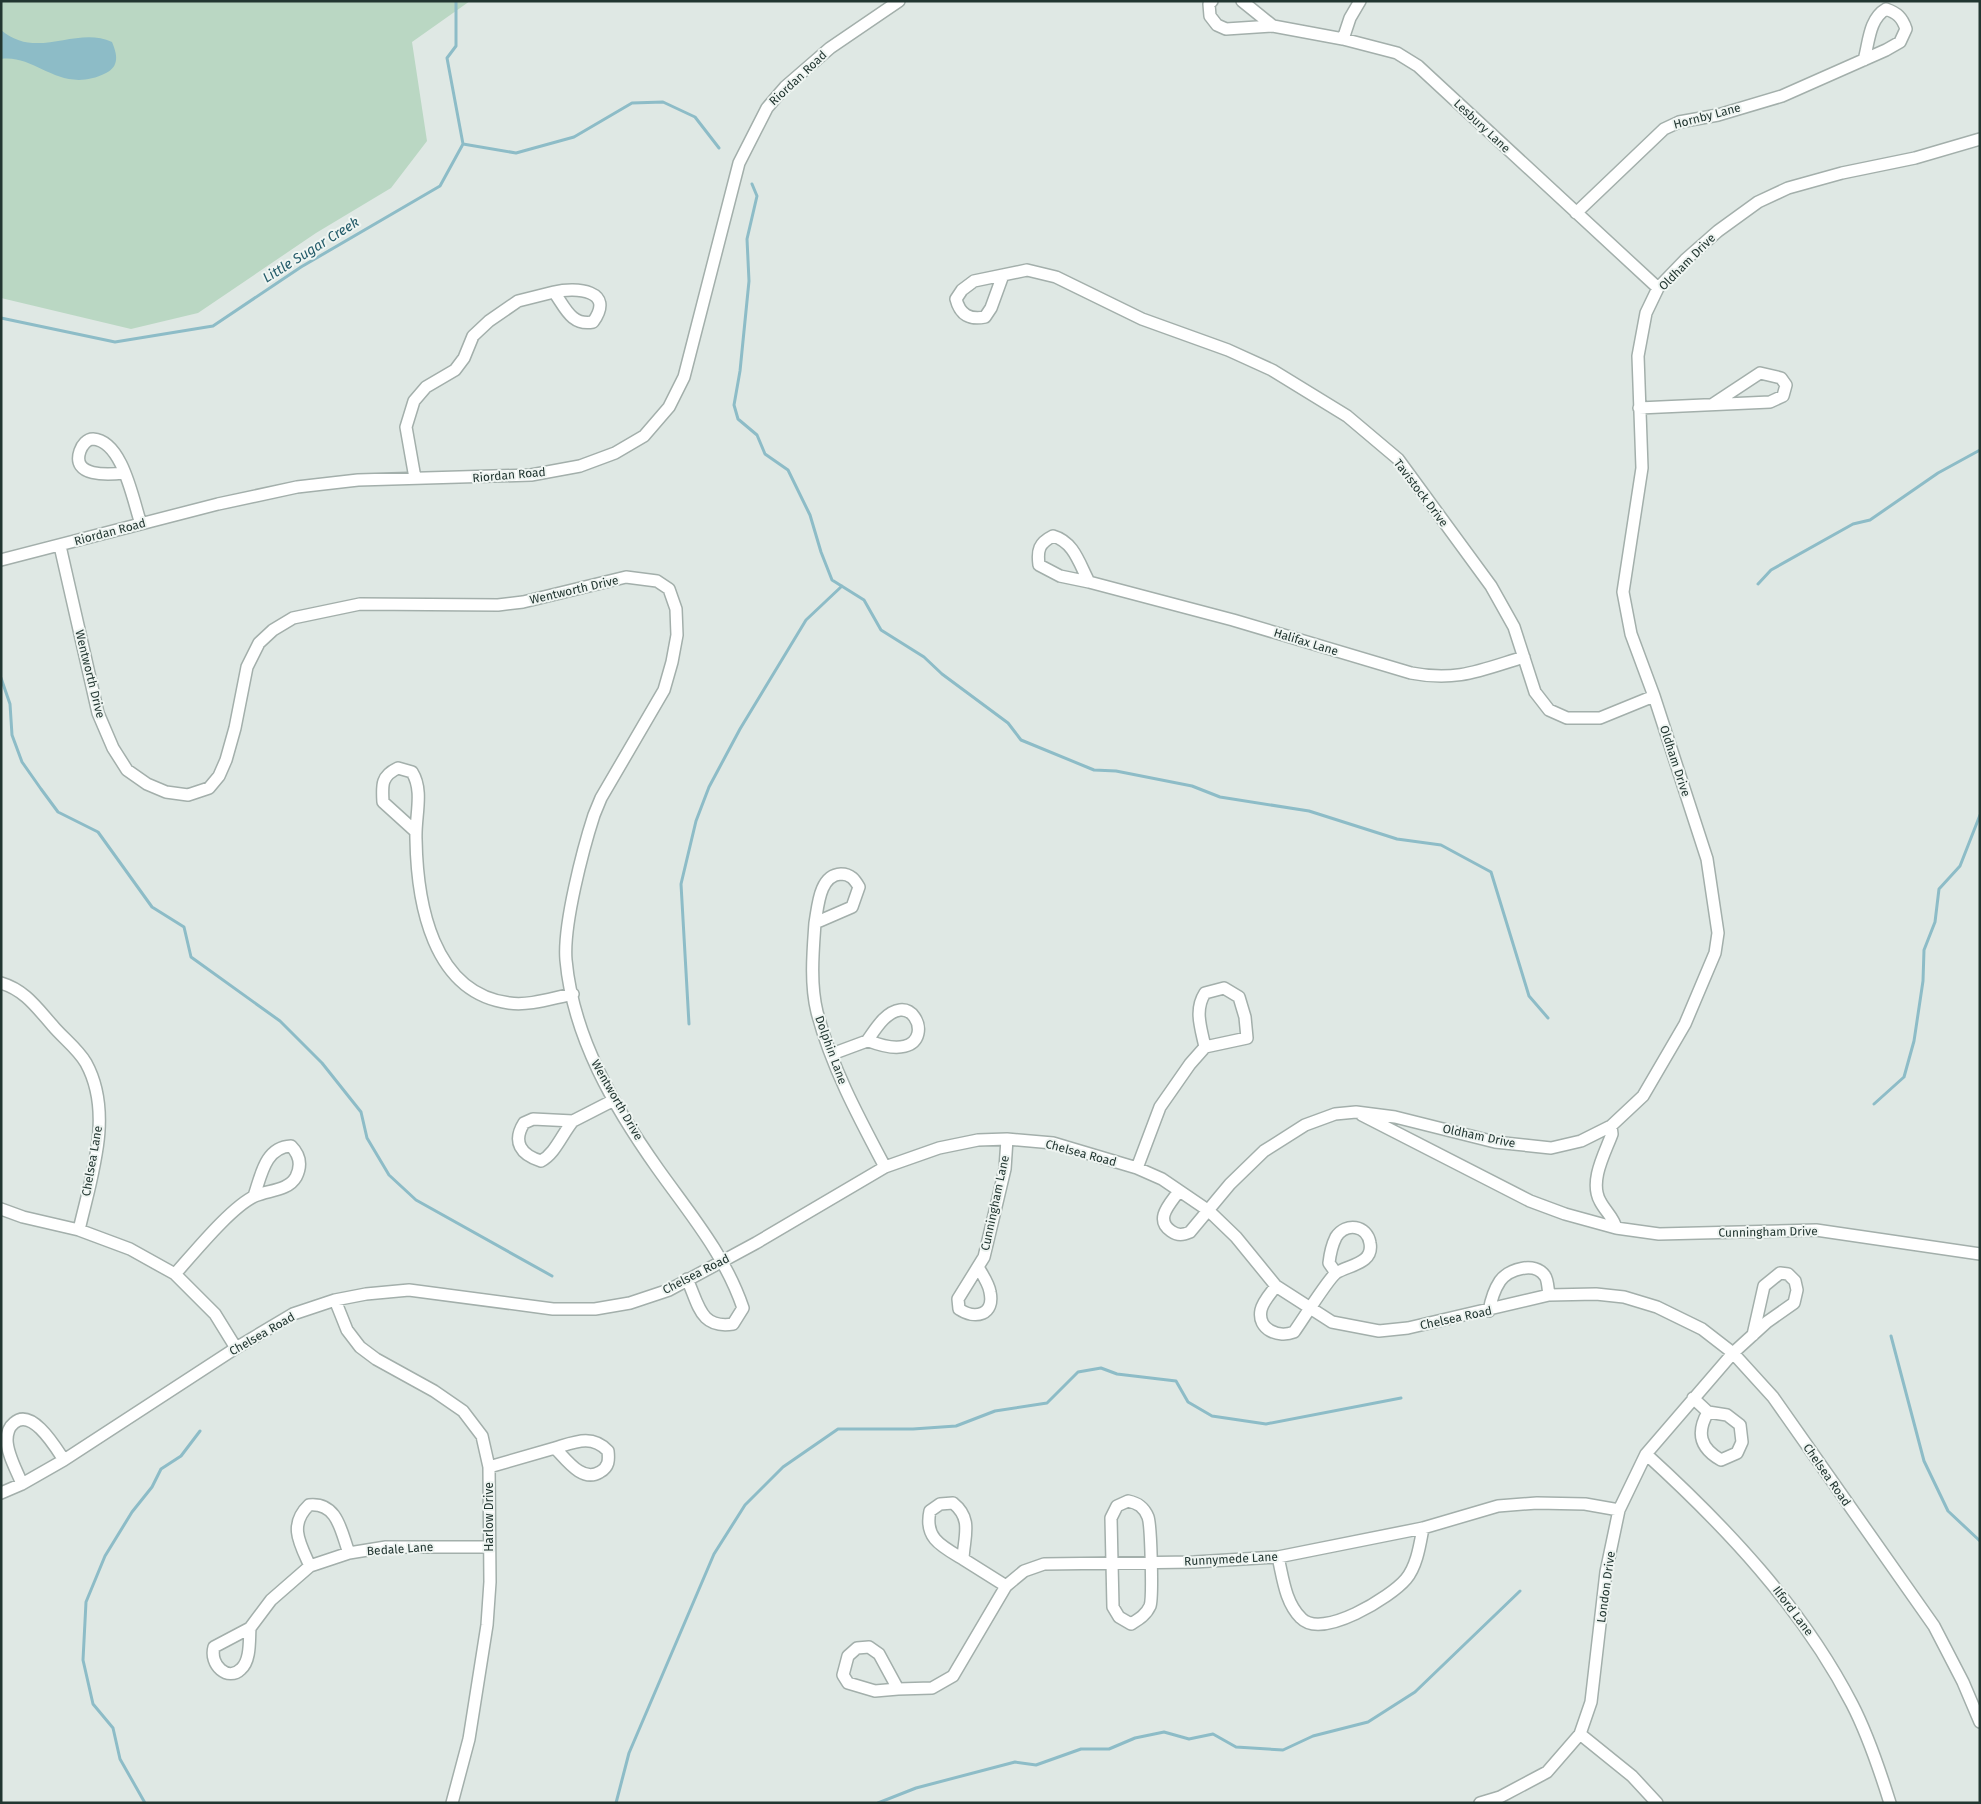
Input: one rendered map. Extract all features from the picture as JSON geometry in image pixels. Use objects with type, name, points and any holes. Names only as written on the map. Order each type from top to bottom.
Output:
[{"type":"street","name":"Riordan Road","points":[[1,560],[218,504],[297,487],[358,480],[480,478],[531,475],[580,466],[615,453],[644,436],[669,407],[684,377],[739,163],[767,108],[830,48],[899,1]]},
{"type":"street","name":"Lesbury Lane","points":[[1212,1],[1209,4],[1210,16],[1217,25],[1226,29],[1273,26],[1343,39],[1397,53],[1418,66],[1658,288]]},
{"type":"street","name":"Lesbury Lane","points":[[1242,1],[1273,26]]},
{"type":"street","points":[[1343,39],[1350,18],[1360,1]]},
{"type":"street","name":"Hornby Lane","points":[[1576,213],[1664,128],[1680,122],[1718,115],[1782,96],[1864,60],[1900,42],[1906,29],[1903,20],[1896,12],[1886,8],[1878,14],[1872,26],[1864,60]]},
{"type":"street","name":"Oldham Drive","points":[[1179,1192],[1165,1212],[1163,1219],[1170,1231],[1177,1235],[1190,1232],[1210,1211],[1230,1184],[1264,1151],[1305,1124],[1335,1114],[1356,1112],[1396,1116],[1495,1142],[1551,1148],[1581,1141],[1611,1126],[1643,1096],[1677,1038],[1715,953],[1718,933],[1707,859],[1654,696],[1631,634],[1623,592],[1642,468],[1638,356],[1646,313],[1658,288],[1685,260],[1718,231],[1758,202],[1788,188],[1842,173],[1914,158],[1980,139]]},
{"type":"street","name":"Tavistock Drive","points":[[1003,275],[1027,270],[1056,277],[1142,319],[1228,350],[1272,370],[1347,416],[1398,459],[1490,586],[1514,627],[1535,692],[1549,710],[1567,718],[1600,718],[1654,696]]},
{"type":"street","points":[[415,478],[406,427],[414,401],[426,388],[455,370],[464,358],[473,336],[489,321],[518,301],[554,292]]},
{"type":"street","points":[[1639,408],[1770,402],[1783,396],[1786,385],[1781,378],[1760,373],[1713,404]]},
{"type":"street","points":[[124,472],[141,524]]},
{"type":"street","name":"Halifax Lane","points":[[1089,582],[1073,549],[1064,539],[1053,536],[1043,541],[1037,551],[1038,564],[1060,576],[1233,620],[1411,673],[1431,677],[1459,677],[1524,657]]},
{"type":"street","name":"Wentworth Drive","points":[[60,546],[98,713],[113,748],[127,770],[147,784],[166,792],[188,795],[209,788],[219,776],[226,760],[247,667],[259,643],[273,630],[293,618],[360,604],[498,605],[523,602],[626,577],[657,581],[669,589],[676,608],[677,634],[672,662],[664,690],[601,798],[589,830],[568,924],[566,959],[587,1048],[614,1100],[658,1169],[723,1260],[743,1308],[733,1324],[718,1326],[705,1318],[687,1280]]},
{"type":"street","points":[[415,831],[383,802],[382,783],[384,777],[398,768],[412,772],[418,781],[415,831],[419,885],[424,916],[434,944],[452,972],[465,985],[480,994],[508,1003],[532,1002],[573,994]]},
{"type":"street","name":"Dolphin Lane","points":[[815,923],[852,907],[859,887],[855,879],[847,874],[838,874],[828,880],[820,894],[815,923],[813,956],[817,1011],[851,1103],[885,1167]]},
{"type":"street","name":"Chelsea Lane","points":[[1,983],[24,993],[85,1061],[96,1084],[99,1097],[99,1125],[92,1175],[79,1230]]},
{"type":"street","points":[[1137,1168],[1160,1107],[1179,1078],[1205,1047],[1246,1038],[1244,1017],[1239,997],[1224,988],[1205,993],[1201,1000],[1199,1008],[1200,1024],[1205,1047]]},
{"type":"street","points":[[832,1054],[867,1041]]},
{"type":"street","points":[[573,1120],[533,1119],[524,1123],[518,1137],[518,1145],[522,1152],[541,1161],[548,1157],[556,1148],[560,1137],[573,1120],[614,1100]]},
{"type":"street","name":"Cunningham Drive","points":[[1356,1112],[1530,1201],[1565,1214],[1616,1228],[1659,1234],[1816,1230],[1980,1254]]},
{"type":"street","points":[[1611,1126],[1612,1134],[1596,1183],[1598,1198],[1614,1221],[1616,1228]]},
{"type":"street","name":"Chelsea Road","points":[[1,1493],[22,1484],[64,1460],[236,1348],[294,1314],[335,1300],[410,1290],[553,1309],[595,1308],[630,1303],[669,1290],[788,1225],[885,1167],[940,1148],[978,1140],[1007,1139],[1053,1143],[1137,1168],[1162,1179],[1210,1211],[1236,1237],[1276,1286],[1332,1322],[1379,1331],[1408,1328],[1489,1311],[1549,1295],[1596,1294],[1624,1297],[1657,1307],[1702,1329],[1733,1353],[1774,1396],[1934,1626],[1964,1682],[1980,1722]]},
{"type":"street","name":"Cunningham Lane","points":[[978,1267],[984,1257],[1005,1169],[1007,1139]]},
{"type":"street","points":[[175,1274],[226,1219],[254,1196],[286,1186],[295,1178],[300,1166],[298,1154],[291,1146],[281,1146],[268,1158],[254,1196]]},
{"type":"street","points":[[1,1209],[24,1217],[79,1230],[130,1249],[175,1274],[215,1314],[236,1348]]},
{"type":"street","points":[[1489,1311],[1494,1292],[1501,1280],[1508,1274],[1525,1268],[1537,1269],[1546,1276],[1549,1295]]},
{"type":"street","points":[[1276,1286],[1263,1305],[1262,1320],[1268,1329],[1276,1335],[1285,1336],[1294,1332],[1336,1273]]},
{"type":"street","name":"London Drive","points":[[1480,1803],[1500,1800],[1547,1772],[1580,1734],[1591,1702],[1606,1572],[1619,1510],[1646,1454],[1693,1398],[1752,1334],[1794,1302],[1797,1290],[1795,1281],[1788,1274],[1780,1273],[1764,1286],[1752,1334]]},
{"type":"street","name":"Harlow Drive","points":[[335,1300],[347,1330],[360,1347],[376,1359],[434,1391],[463,1411],[482,1436],[489,1467],[490,1582],[482,1666],[469,1739],[452,1803]]},
{"type":"street","points":[[1693,1398],[1708,1412]]},
{"type":"street","points":[[22,1484],[7,1441],[8,1431],[14,1422],[22,1419],[30,1421],[46,1433],[64,1460]]},
{"type":"street","points":[[489,1467],[555,1448]]},
{"type":"street","name":"Ilford Lane","points":[[1646,1454],[1725,1531],[1772,1583],[1811,1636],[1852,1704],[1890,1803]]},
{"type":"street","points":[[1128,1501],[1144,1508],[1149,1519],[1151,1562],[1151,1604],[1144,1616],[1131,1624],[1119,1617],[1113,1607],[1112,1562],[1111,1518],[1117,1506],[1128,1501]]},
{"type":"street","points":[[963,1558],[966,1523],[962,1510],[953,1502],[940,1504],[930,1511],[927,1522],[930,1534],[941,1546],[1006,1586]]},
{"type":"street","name":"Runnymede Lane","points":[[898,1689],[878,1654],[869,1647],[857,1648],[848,1656],[843,1675],[848,1683],[875,1691],[932,1688],[952,1676],[1006,1586],[1024,1571],[1044,1564],[1278,1557],[1423,1528],[1498,1506],[1536,1503],[1586,1504],[1619,1510]]},
{"type":"street","points":[[310,1566],[296,1536],[299,1518],[309,1505],[323,1506],[335,1514],[349,1553]]},
{"type":"street","points":[[1278,1557],[1288,1598],[1302,1619],[1313,1623],[1326,1623],[1366,1610],[1392,1592],[1407,1578],[1417,1553],[1423,1528]]},
{"type":"street","name":"Bedale Lane","points":[[250,1628],[271,1600],[310,1566],[349,1553],[386,1547],[489,1547]]},
{"type":"street","points":[[1580,1734],[1632,1776],[1657,1803]]},
{"type":"green space","points":[[1,1],[470,1],[412,42],[427,141],[391,188],[316,233],[198,313],[131,329],[1,298]]},
{"type":"water","points":[[1,30],[15,39],[28,43],[85,37],[112,42],[116,55],[114,67],[106,73],[90,79],[75,80],[50,73],[26,62],[14,59],[1,59]]},
{"type":"waterway","name":"Little Sugar Creek","points":[[1,318],[115,342],[213,326],[301,267],[440,186],[463,144],[447,58],[456,46],[456,1]]},
{"type":"waterway","points":[[463,144],[516,153],[574,137],[632,103],[663,102],[695,117],[719,148]]},
{"type":"waterway","points":[[752,184],[757,196],[747,239],[749,281],[740,371],[734,405],[738,419],[757,435],[765,454],[788,470],[810,515],[832,580],[864,600],[881,630],[924,657],[942,674],[1008,723],[1021,740],[1094,770],[1116,771],[1192,786],[1220,797],[1309,811],[1397,839],[1441,845],[1491,872],[1529,996],[1548,1018]]},
{"type":"waterway","points":[[1758,584],[1771,570],[1853,524],[1870,520],[1938,473],[1980,450]]},
{"type":"waterway","points":[[689,1024],[681,884],[696,821],[709,787],[740,729],[806,620],[842,586]]},
{"type":"waterway","points":[[1,678],[10,704],[12,735],[22,762],[58,812],[98,832],[152,907],[184,927],[191,957],[280,1021],[322,1063],[361,1112],[367,1138],[389,1175],[416,1200],[552,1276]]},
{"type":"waterway","points":[[1874,1104],[1904,1077],[1914,1041],[1923,981],[1924,950],[1935,922],[1939,889],[1960,866],[1980,815]]},
{"type":"waterway","points":[[1891,1336],[1924,1461],[1948,1511],[1980,1541]]},
{"type":"waterway","points":[[616,1803],[629,1753],[714,1554],[745,1505],[783,1467],[838,1429],[913,1429],[956,1426],[995,1411],[1047,1403],[1078,1372],[1101,1368],[1117,1374],[1176,1381],[1188,1402],[1212,1416],[1266,1424],[1401,1398]]},
{"type":"waterway","points":[[145,1803],[120,1759],[113,1728],[93,1704],[83,1660],[86,1602],[105,1556],[132,1512],[152,1487],[161,1469],[181,1456],[200,1431]]},
{"type":"waterway","points":[[878,1803],[916,1788],[1015,1762],[1036,1765],[1081,1749],[1109,1749],[1135,1738],[1164,1732],[1189,1739],[1213,1734],[1236,1747],[1283,1750],[1313,1736],[1368,1722],[1415,1692],[1520,1591]]}]
